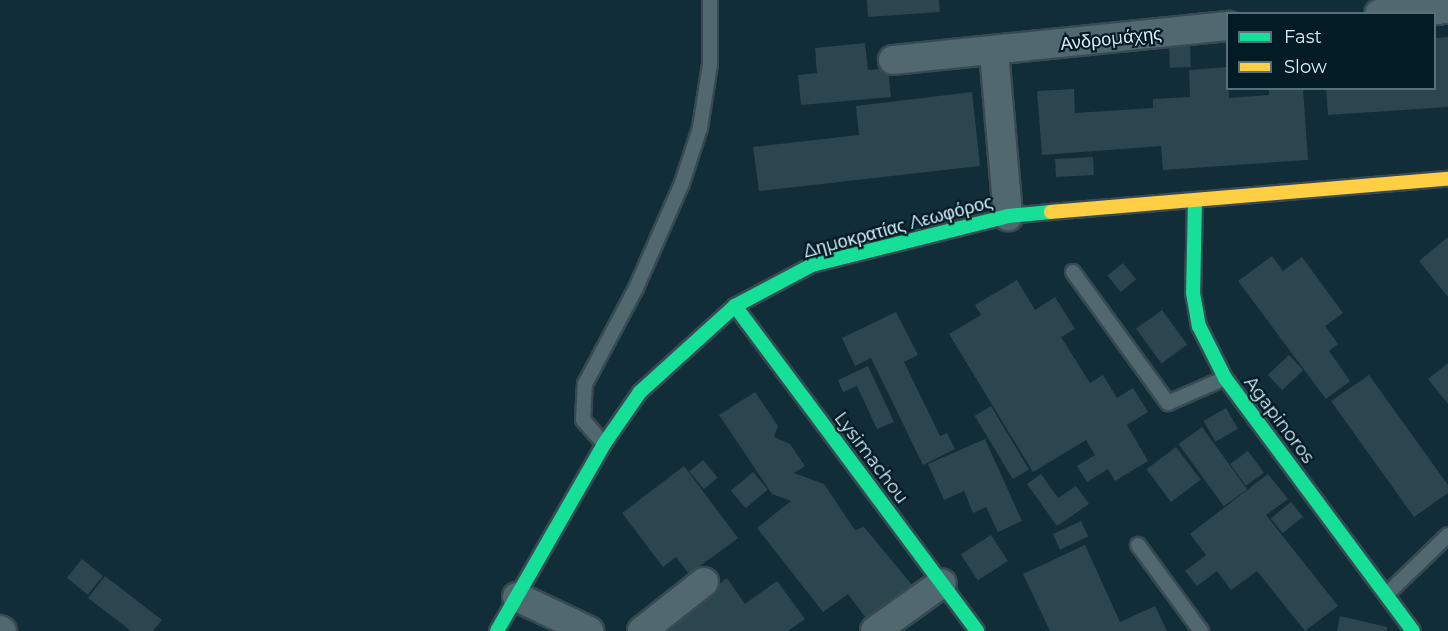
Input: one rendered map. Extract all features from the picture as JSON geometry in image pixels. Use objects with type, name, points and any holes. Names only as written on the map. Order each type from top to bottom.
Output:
[{"type":"street","points":[[1407,12],[1448,9]]},
{"type":"street","name":"Ανδρομάχης","points":[[893,60],[994,52],[1226,26]]},
{"type":"street","points":[[994,52],[1008,216]]},
{"type":"street","name":"Δημοκρατίας Λεωφόρος","points":[[497,631],[604,444],[640,392],[735,306],[812,265],[1008,216],[1448,179]]},
{"type":"street","name":"Agapinoros","points":[[1195,201],[1193,293],[1199,326],[1225,378],[1413,631]]},
{"type":"street","name":"Lysimachou","points":[[735,306],[977,631]]},
{"type":"street","points":[[642,631],[704,582]]},
{"type":"street","points":[[875,631],[942,583]]},
{"type":"street","points":[[517,597],[589,631]]},
{"type":"lane","points":[[604,444],[588,430],[583,420],[585,384],[636,288],[682,183],[700,128],[711,64],[710,0]]},
{"type":"lane","points":[[1073,272],[1168,403],[1225,378]]},
{"type":"lane","points":[[1387,594],[1448,535]]},
{"type":"lane","points":[[1138,545],[1200,631]]},
{"type":"building","points":[[867,0],[939,0],[940,12],[868,17]]},
{"type":"building","points":[[1448,37],[1448,107],[1328,115],[1326,90],[1436,90],[1436,38]]},
{"type":"building","points":[[865,43],[868,70],[888,68],[891,97],[801,105],[798,75],[817,73],[815,48]]},
{"type":"building","points":[[1190,44],[1191,67],[1170,68],[1169,45]]},
{"type":"building","points":[[1226,67],[1226,90],[1228,90],[1229,98],[1269,95],[1269,90],[1303,90],[1308,160],[1163,170],[1161,146],[1042,155],[1037,91],[1074,89],[1075,113],[1153,108],[1153,99],[1190,97],[1189,70]]},
{"type":"building","points":[[972,92],[980,166],[759,191],[753,147],[859,135],[856,106]]},
{"type":"building","points":[[1093,157],[1094,175],[1056,177],[1055,159]]},
{"type":"building","points":[[1448,237],[1448,297],[1419,261]]},
{"type":"building","points":[[1272,256],[1283,271],[1302,257],[1343,313],[1325,326],[1338,344],[1329,351],[1350,381],[1326,399],[1238,281]]},
{"type":"building","points":[[1123,263],[1136,279],[1121,292],[1107,276]]},
{"type":"building","points":[[1017,280],[1035,310],[1055,297],[1075,329],[1061,337],[1090,383],[1103,375],[1117,398],[1133,388],[1148,412],[1127,425],[1148,461],[1115,481],[1108,469],[1087,482],[1077,466],[1095,455],[1086,440],[1033,472],[949,334],[981,315],[975,305]]},
{"type":"building","points":[[1162,310],[1187,345],[1161,364],[1136,329]]},
{"type":"building","points":[[896,312],[918,355],[904,362],[940,436],[947,433],[955,449],[923,465],[871,358],[855,366],[842,338]]},
{"type":"building","points":[[1289,355],[1303,370],[1282,390],[1268,375]]},
{"type":"building","points":[[1448,363],[1448,404],[1428,379]]},
{"type":"building","points":[[868,366],[894,422],[877,429],[857,386],[843,392],[838,380]]},
{"type":"building","points":[[1369,375],[1448,485],[1448,493],[1414,517],[1331,401]]},
{"type":"building","points":[[755,392],[778,426],[774,437],[790,444],[805,466],[794,473],[824,484],[855,530],[864,527],[922,597],[874,629],[848,594],[823,612],[757,528],[791,501],[772,494],[719,415]]},
{"type":"building","points":[[991,406],[1029,469],[1013,479],[975,416]]},
{"type":"building","points":[[1226,408],[1238,429],[1215,442],[1203,421]]},
{"type":"building","points":[[1202,427],[1247,489],[1224,506],[1179,444]]},
{"type":"building","points":[[985,439],[1022,521],[998,532],[986,507],[973,513],[964,491],[944,500],[928,464]]},
{"type":"building","points":[[1176,447],[1201,480],[1171,502],[1146,469]]},
{"type":"building","points":[[1248,451],[1264,473],[1246,486],[1230,464]]},
{"type":"building","points":[[703,460],[718,478],[704,489],[689,472]]},
{"type":"building","points":[[684,466],[738,538],[689,574],[676,557],[663,567],[622,513]]},
{"type":"building","points":[[753,472],[768,490],[746,508],[731,491]]},
{"type":"building","points":[[1041,474],[1058,498],[1076,486],[1089,504],[1057,526],[1027,484]]},
{"type":"building","points":[[1268,474],[1288,499],[1266,515],[1338,606],[1305,631],[1257,571],[1231,590],[1217,571],[1197,586],[1185,571],[1206,555],[1190,534]]},
{"type":"building","points":[[1291,502],[1303,517],[1283,533],[1271,518]]},
{"type":"building","points":[[1081,521],[1088,536],[1060,550],[1053,534]]},
{"type":"building","points":[[991,535],[1008,561],[978,581],[961,555]]},
{"type":"building","points":[[1085,545],[1120,622],[1155,606],[1167,631],[1050,631],[1023,574]]},
{"type":"building","points":[[82,559],[103,576],[88,595],[67,578]]},
{"type":"building","points":[[105,576],[162,620],[153,631],[131,631],[88,598]]},
{"type":"building","points":[[727,578],[745,604],[777,581],[805,619],[788,631],[654,631]]},
{"type":"building","points":[[1340,616],[1387,627],[1387,631],[1337,631]]},
{"type":"traffic: fast","points":[[1195,201],[1193,293],[1199,326],[1225,378],[1413,631]]},
{"type":"traffic: fast","points":[[497,631],[604,444],[640,392],[735,306],[812,265],[1008,216],[1051,212]]},
{"type":"traffic: fast","points":[[735,306],[977,631]]},
{"type":"traffic: slow","points":[[1051,212],[1448,179]]}]
